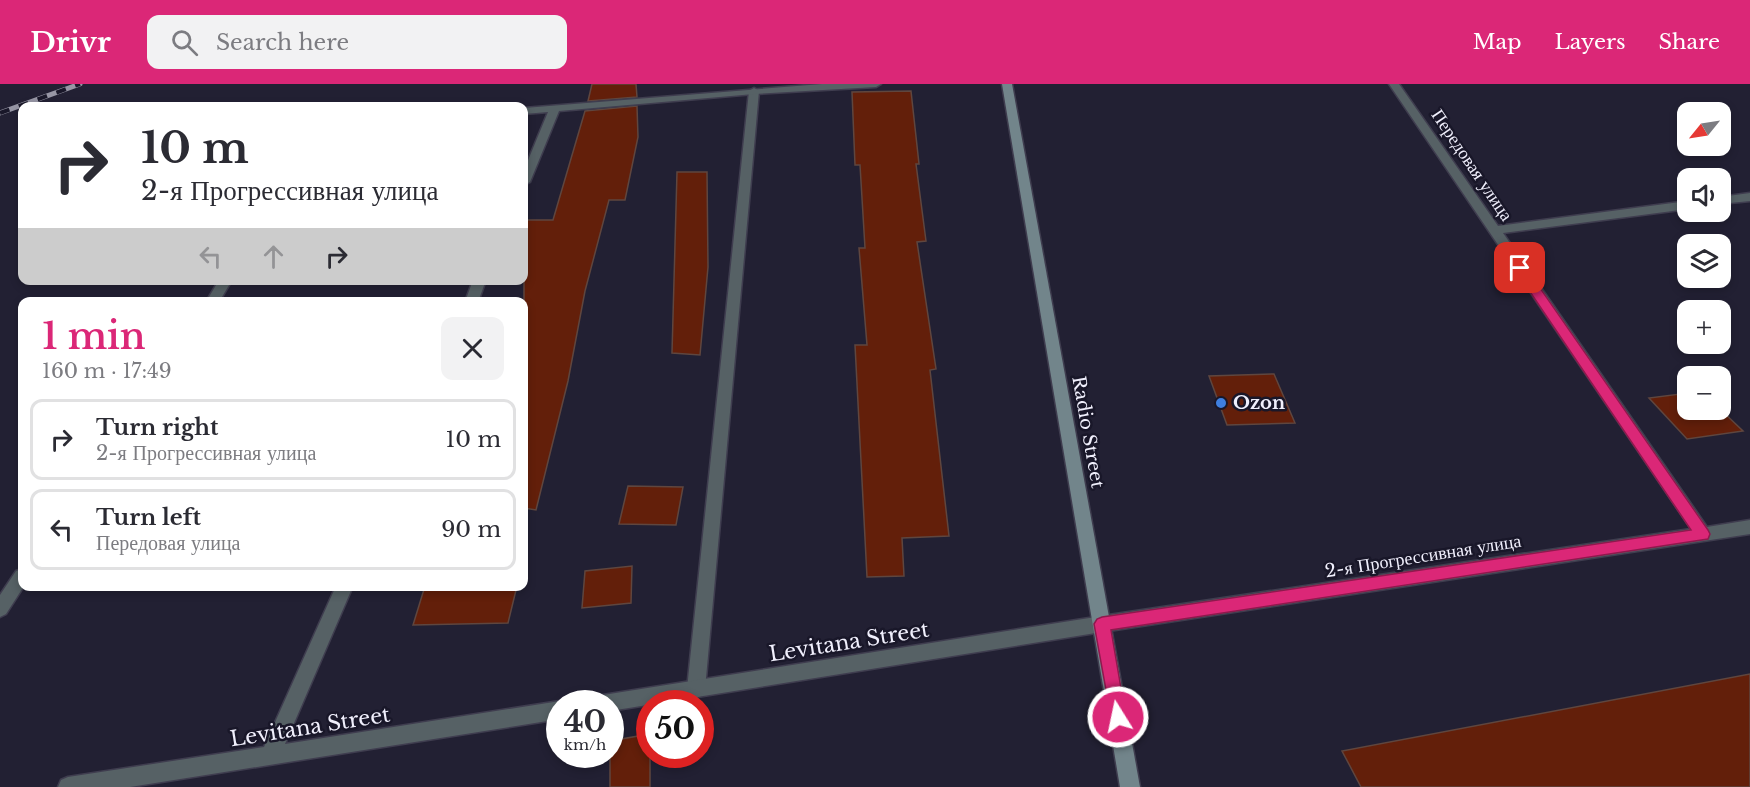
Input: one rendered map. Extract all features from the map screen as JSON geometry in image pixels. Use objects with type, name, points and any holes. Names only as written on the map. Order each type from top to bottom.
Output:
[{"type":"main road","name":"Radio Street","points":[[1007,84],[1130,787]]},
{"type":"street","points":[[528,111],[754,91],[876,84]]},
{"type":"street","name":"Передовая улица","points":[[1394,84],[1703,534]]},
{"type":"street","points":[[696,689],[754,91]]},
{"type":"street","points":[[528,173],[555,109]]},
{"type":"street","points":[[1731,200],[1750,197]]},
{"type":"street","points":[[1494,230],[1677,206]]},
{"type":"street","name":"2-я Прогрессивная улица","points":[[1102,624],[1750,527]]},
{"type":"street","points":[[0,609],[18,582]]},
{"type":"street","points":[[270,756],[343,591]]},
{"type":"street","name":"Levitana Street","points":[[624,701],[1102,624]]},
{"type":"street","name":"Levitana Street","points":[[68,787],[546,712]]},
{"type":"building","points":[[592,84],[636,84],[637,97],[588,101]]},
{"type":"building","points":[[911,91],[919,164],[916,164],[926,241],[917,242],[936,369],[930,370],[949,536],[902,538],[904,576],[867,577],[855,345],[867,345],[859,248],[865,248],[860,165],[855,165],[852,92]]},
{"type":"building","points":[[637,106],[638,137],[625,200],[609,200],[585,291],[568,381],[536,510],[528,509],[528,297],[524,297],[524,285],[528,285],[528,220],[553,220],[585,111]]},
{"type":"building","points":[[677,172],[707,172],[708,267],[700,355],[672,353]]},
{"type":"building","points":[[1274,374],[1295,423],[1227,425],[1209,376]]},
{"type":"building","points":[[1677,394],[1677,420],[1731,420],[1743,431],[1687,439],[1649,398]]},
{"type":"building","points":[[628,486],[683,487],[676,525],[619,524]]},
{"type":"building","points":[[632,566],[631,603],[582,608],[585,571]]},
{"type":"building","points":[[423,591],[516,591],[508,623],[413,625]]},
{"type":"building","points":[[1750,674],[1750,787],[1361,787],[1342,751]]},
{"type":"building","points":[[636,736],[636,768],[650,768],[650,787],[610,787],[610,768],[624,768],[624,739]]},
{"type":"railway","points":[[30,102],[80,84]]},
{"type":"railway","points":[[0,113],[18,106]]},
{"type":"place","name":"Ozon","points":[[1221,403]]},
{"type":"route","points":[[1118,717],[1102,624],[1703,534],[1520,268]]}]
